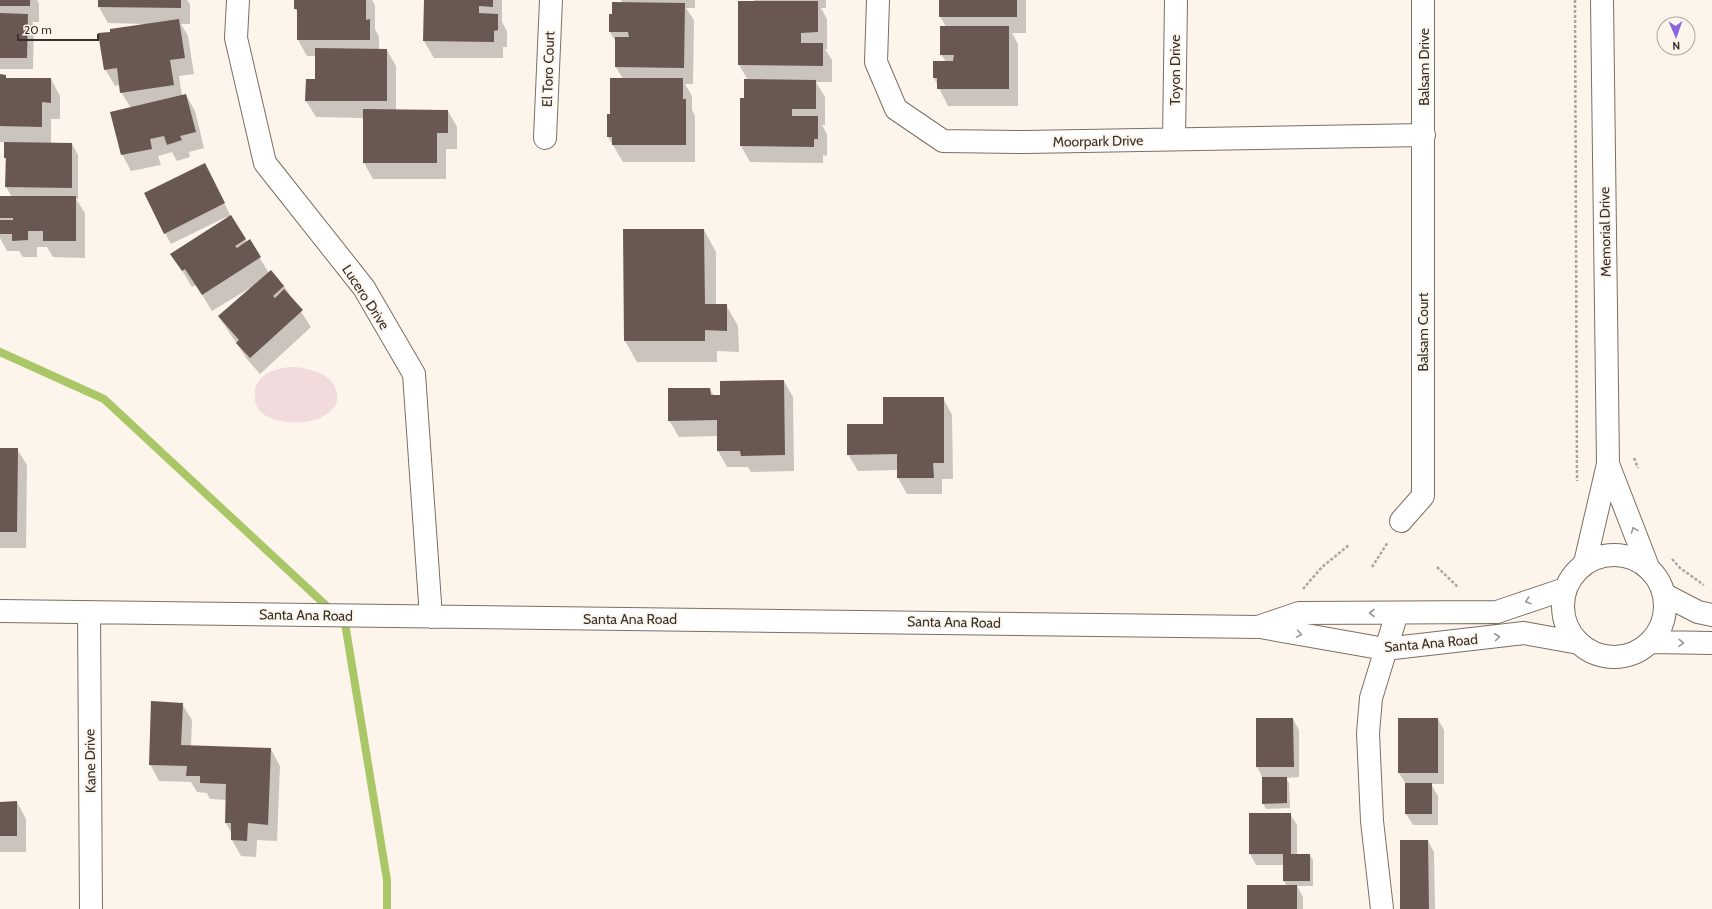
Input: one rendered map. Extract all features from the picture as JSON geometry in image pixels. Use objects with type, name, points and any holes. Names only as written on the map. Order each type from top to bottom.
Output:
[{"type":"street","name":"Lucero Drive","points":[[238,0],[236,38],[265,163],[364,288],[414,374],[431,617]]},
{"type":"street","name":"El Toro Court","points":[[545,138],[551,0]]},
{"type":"street","name":"Moorpark Drive","points":[[878,0],[876,62],[896,109],[943,141],[1024,142],[1424,135]]},
{"type":"street","name":"Toyon Drive","points":[[1174,139],[1176,0]]},
{"type":"street","name":"Balsam Drive","points":[[1423,0],[1424,135]]},
{"type":"street","name":"Memorial Drive","points":[[1602,0],[1608,464]]},
{"type":"street","name":"Balsam Court","points":[[1401,522],[1423,496],[1424,135]]},
{"type":"street","points":[[1585,563],[1608,464]]},
{"type":"street","points":[[1608,464],[1648,567]]},
{"type":"street","name":"Santa Ana Road","points":[[1617,555],[1634,558],[1648,567],[1658,580],[1665,595],[1665,612],[1661,627],[1651,642],[1636,652],[1620,657],[1602,656],[1586,649],[1573,637],[1565,621],[1562,605],[1565,589],[1573,574],[1585,563],[1601,556],[1617,555]]},
{"type":"street","name":"Santa Ana Road","points":[[1260,627],[1299,614],[1498,612],[1565,589]]},
{"type":"street","points":[[1665,595],[1698,612],[1712,615]]},
{"type":"street","name":"Santa Ana Road","points":[[0,611],[1260,627],[1385,649],[1524,633],[1579,643]]},
{"type":"street","name":"Kane Drive","points":[[89,613],[91,909]]},
{"type":"street","points":[[1382,909],[1372,821],[1368,733],[1371,698],[1397,613]]},
{"type":"street","points":[[1651,642],[1712,643]]},
{"type":"path","points":[[1575,0],[1577,485]]},
{"type":"path","points":[[1372,567],[1401,522]]},
{"type":"path","points":[[1298,595],[1322,567],[1349,545]]},
{"type":"path","points":[[1437,567],[1461,592]]},
{"type":"shaded area","points":[[289,367],[297,367],[314,371],[329,378],[334,384],[337,392],[337,401],[332,410],[318,419],[311,421],[286,422],[270,418],[258,409],[255,396],[258,382],[266,374]]},
{"type":"building","points":[[0,0],[30,0],[30,6],[0,6]]},
{"type":"building","points":[[98,0],[181,0],[181,8],[98,7]]},
{"type":"building","points":[[294,0],[366,0],[366,20],[370,19],[370,40],[297,40],[297,9],[294,9]]},
{"type":"building","points":[[424,0],[493,0],[493,7],[479,6],[479,13],[498,14],[498,30],[494,31],[494,42],[423,41]]},
{"type":"building","points":[[939,0],[1017,0],[1017,17],[939,17]]},
{"type":"building","points":[[738,1],[818,1],[818,32],[801,33],[801,43],[823,43],[823,66],[738,65]]},
{"type":"building","points":[[612,2],[685,3],[684,68],[615,67],[615,37],[629,37],[628,32],[609,32],[609,14],[612,14]]},
{"type":"building","points":[[0,13],[28,14],[27,58],[0,58]]},
{"type":"building","points":[[179,19],[185,58],[170,60],[174,85],[120,93],[117,68],[104,70],[98,33],[110,32],[110,29]]},
{"type":"building","points":[[940,26],[1009,26],[1009,89],[937,89],[937,78],[933,78],[933,61],[953,61],[954,55],[940,55]]},
{"type":"building","points":[[315,48],[387,49],[387,101],[305,101],[306,79],[315,79]]},
{"type":"building","points":[[0,74],[6,75],[6,78],[51,78],[51,103],[42,102],[42,127],[0,126]]},
{"type":"building","points":[[610,78],[683,78],[683,99],[686,99],[686,145],[612,145],[612,137],[607,137],[607,114],[610,114]]},
{"type":"building","points":[[744,79],[816,80],[816,109],[792,109],[792,116],[818,116],[818,139],[814,139],[814,147],[740,146],[740,98],[744,98]]},
{"type":"building","points":[[186,94],[196,132],[180,136],[182,140],[167,145],[164,136],[150,139],[152,149],[121,155],[110,112]]},
{"type":"building","points":[[363,109],[448,110],[448,133],[437,133],[437,163],[363,163]]},
{"type":"building","points":[[4,142],[72,143],[72,188],[5,187],[6,158],[4,158]]},
{"type":"building","points":[[205,163],[225,203],[164,234],[144,193]]},
{"type":"building","points":[[0,196],[76,196],[76,241],[43,241],[43,231],[28,231],[28,240],[12,241],[12,234],[0,234],[0,220],[13,220],[13,218],[0,218]]},
{"type":"building","points":[[231,215],[246,239],[235,246],[237,248],[250,239],[261,257],[202,295],[185,269],[182,271],[170,254]]},
{"type":"building","points":[[623,229],[704,229],[705,304],[727,304],[727,331],[705,330],[705,341],[624,341]]},
{"type":"building","points":[[271,270],[284,286],[273,296],[275,298],[284,289],[303,310],[250,358],[236,343],[239,340],[218,316]]},
{"type":"building","points":[[784,380],[785,455],[741,456],[740,451],[717,451],[717,420],[668,421],[668,388],[710,388],[711,395],[720,395],[720,381]]},
{"type":"building","points":[[883,397],[944,397],[944,463],[933,463],[934,478],[897,478],[897,454],[847,455],[847,424],[883,424]]},
{"type":"building","points":[[0,448],[18,448],[17,532],[0,532]]},
{"type":"building","points":[[151,701],[183,703],[181,745],[271,748],[268,825],[248,823],[247,841],[231,840],[231,823],[225,823],[226,784],[200,783],[200,776],[186,776],[187,766],[149,765]]},
{"type":"building","points":[[1256,718],[1293,718],[1294,767],[1256,767]]},
{"type":"building","points":[[1398,718],[1438,718],[1438,773],[1398,773]]},
{"type":"building","points":[[1262,777],[1287,777],[1287,803],[1262,804]]},
{"type":"building","points":[[1405,783],[1432,783],[1432,814],[1405,814]]},
{"type":"building","points":[[17,801],[17,836],[0,836],[0,802]]},
{"type":"building","points":[[1249,813],[1291,813],[1291,854],[1310,854],[1310,881],[1283,881],[1283,854],[1249,854]]},
{"type":"building","points":[[1400,840],[1428,840],[1429,909],[1400,909]]},
{"type":"building","points":[[1247,885],[1297,885],[1297,909],[1247,909]]},
{"type":"waterway","points":[[0,352],[104,399],[332,611]]},
{"type":"waterway","points":[[341,619],[345,623],[387,880],[387,909]]}]
